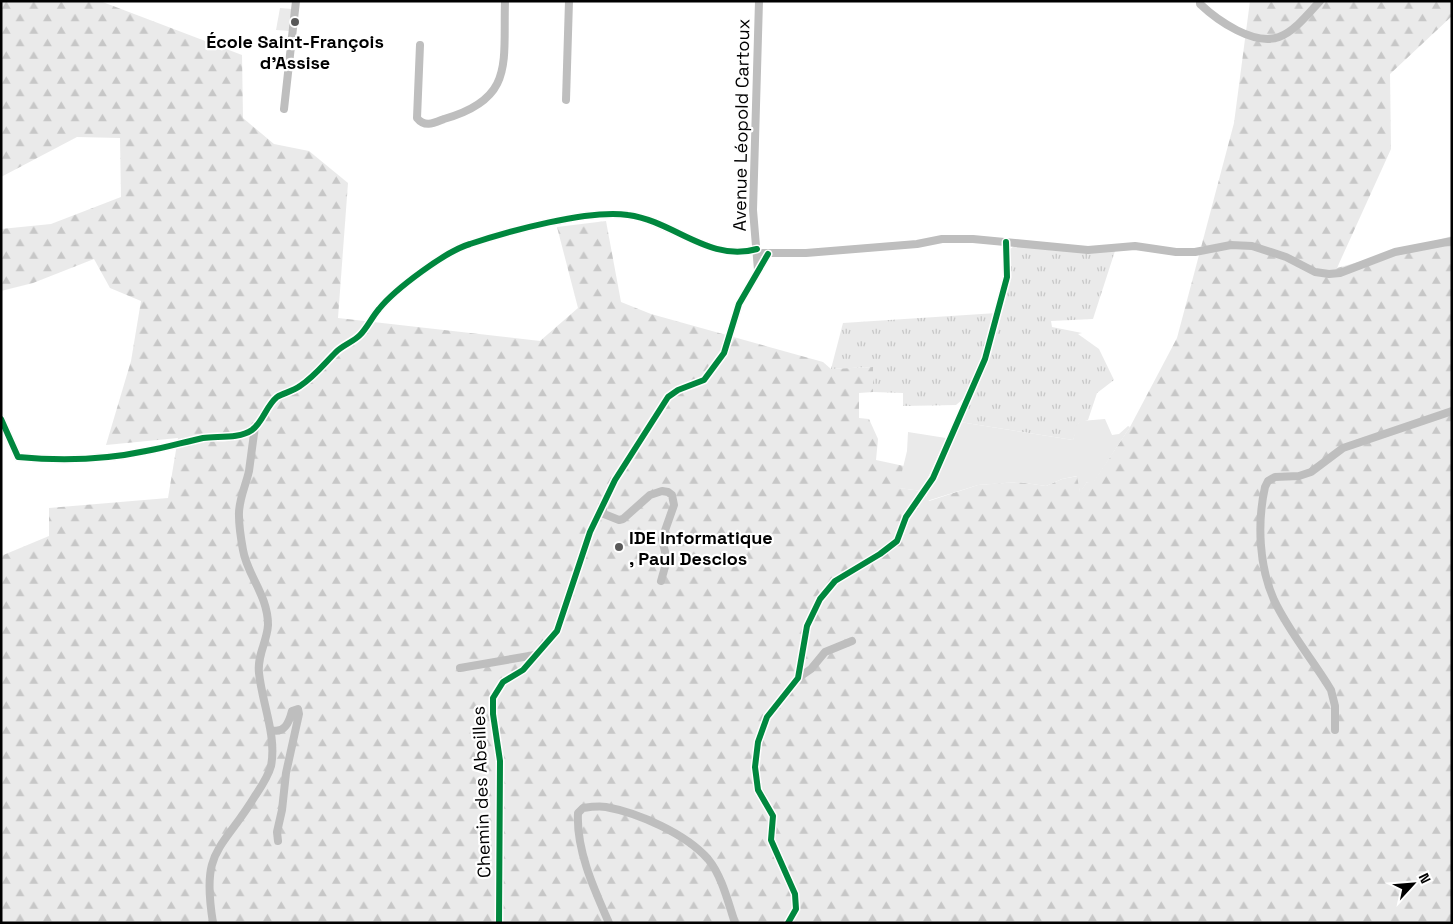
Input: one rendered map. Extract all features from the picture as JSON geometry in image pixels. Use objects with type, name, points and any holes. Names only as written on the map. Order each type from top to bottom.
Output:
[{"type":"street","points":[[284,109],[296,1]]},
{"type":"street","points":[[420,45],[417,118],[420,123],[426,125],[457,116],[481,104],[492,93],[500,80],[503,69],[505,1]]},
{"type":"street","points":[[566,100],[569,1]]},
{"type":"street","name":"Avenue Léopold Cartoux","points":[[757,249],[753,210],[759,1]]},
{"type":"street","points":[[1200,1],[1200,4],[1213,16],[1249,35],[1265,39],[1280,36],[1299,23],[1320,1]]},
{"type":"street","points":[[1,419],[18,457],[50,460],[99,458],[144,452],[210,437],[237,435],[252,430],[269,405],[278,397],[304,383],[336,352],[361,335],[388,299],[436,262],[466,245],[507,233],[603,213],[629,215],[654,222],[691,241],[714,249],[743,253],[757,249],[768,254],[918,244],[942,239],[973,238],[1088,250],[1135,246],[1176,252],[1196,252],[1230,245],[1252,246],[1286,257],[1316,272],[1328,274],[1340,273],[1395,252],[1452,241]]},
{"type":"street","points":[[798,678],[807,626],[820,599],[836,581],[880,554],[897,541],[906,517],[920,500],[933,478],[986,359],[1007,277],[1006,242]]},
{"type":"street","points":[[757,249],[758,270]]},
{"type":"street","name":"Chemin des Abeilles","points":[[499,923],[500,762],[494,698],[504,682],[523,670],[556,631],[565,611],[577,566],[615,480],[668,397],[678,390],[704,380],[724,353],[740,304],[768,254]]},
{"type":"street","points":[[1335,730],[1335,706],[1331,690],[1274,600],[1264,569],[1261,542],[1265,487],[1268,481],[1275,477],[1299,476],[1311,472],[1343,448],[1452,411]]},
{"type":"street","points":[[212,923],[208,901],[211,862],[226,835],[250,805],[271,767],[271,730],[261,689],[258,661],[268,626],[265,606],[243,552],[238,514],[249,471],[255,426]]},
{"type":"street","points":[[602,506],[604,514],[619,520],[623,519],[656,492],[668,492],[672,495],[674,505],[662,539],[667,560],[661,581]]},
{"type":"street","points":[[788,923],[796,909],[795,894],[771,840],[773,816],[758,790],[755,767],[758,742],[766,718],[798,678],[811,669],[825,652],[852,641]]},
{"type":"street","points":[[460,668],[535,654]]},
{"type":"street","points":[[271,730],[277,732],[282,730],[289,721],[292,711],[298,709],[299,714],[286,772],[282,810],[278,821],[278,841]]},
{"type":"street","points":[[609,923],[596,894],[579,841],[578,813],[583,808],[605,807],[646,819],[690,842],[713,868],[724,891],[735,923]]},
{"type":"green space","points":[[1,1],[100,1],[242,55],[243,118],[274,144],[309,151],[348,183],[338,318],[540,341],[578,308],[557,227],[606,221],[621,302],[651,314],[823,362],[831,369],[873,367],[873,392],[859,393],[859,418],[869,419],[878,439],[876,460],[904,466],[899,488],[922,491],[929,501],[978,485],[1018,482],[1046,486],[1062,479],[1078,476],[1080,492],[1087,482],[1092,484],[1130,427],[1177,338],[1234,123],[1250,1],[1452,1],[1452,16],[1390,74],[1391,149],[1337,268],[1452,236],[1452,923],[1,923],[1,556],[49,536],[49,508],[168,498],[178,438],[106,445],[131,361],[141,301],[110,288],[94,259],[33,283],[1,291],[1,229],[51,224],[121,197],[120,138],[77,137],[1,177]]},
{"type":"green space","points":[[280,8],[292,9],[290,31],[276,30]]},
{"type":"green space","points":[[1014,246],[1115,251],[1093,319],[1051,321],[1052,327],[1082,333],[1078,334],[1099,349],[1114,380],[1097,393],[1088,420],[1079,423],[1073,440],[960,422],[991,344],[1005,301],[1009,280],[1009,250]]},
{"type":"green space","points":[[997,313],[977,376],[964,398],[956,405],[903,406],[903,393],[873,392],[872,367],[831,369],[843,323]]},
{"type":"green space","points":[[1105,419],[1112,435],[1119,434],[1128,426],[1130,427],[1092,485],[1087,482],[1080,493],[1077,476],[1062,479],[1046,486],[1018,482],[978,485],[927,501],[926,497],[960,422],[1073,440],[1077,425],[1081,421]]},
{"type":"green space","points":[[908,432],[946,438],[922,491],[898,488],[907,451]]},
{"type":"cycle path","points":[[1,419],[18,457],[34,458],[82,459],[114,456],[153,450],[203,438],[235,436],[247,433],[256,427],[277,397],[305,382],[339,350],[363,332],[376,312],[397,291],[435,262],[470,244],[549,222],[592,215],[628,215],[661,225],[707,246],[740,252],[757,249]]},
{"type":"cycle path","points":[[788,923],[796,909],[795,894],[771,840],[773,816],[758,790],[755,767],[758,742],[767,717],[798,678],[807,626],[820,599],[835,581],[880,554],[897,541],[906,517],[933,478],[985,359],[1007,277],[1006,242]]},
{"type":"cycle path","points":[[499,923],[500,761],[493,714],[493,698],[503,682],[523,670],[557,631],[590,532],[615,480],[668,397],[678,390],[704,380],[724,353],[739,304],[768,254]]},
{"type":"place","name":"École Saint-François d'Assise","points":[[295,22]]},
{"type":"place","name":"IDE Informatique , Paul Desclos","points":[[619,547]]}]
